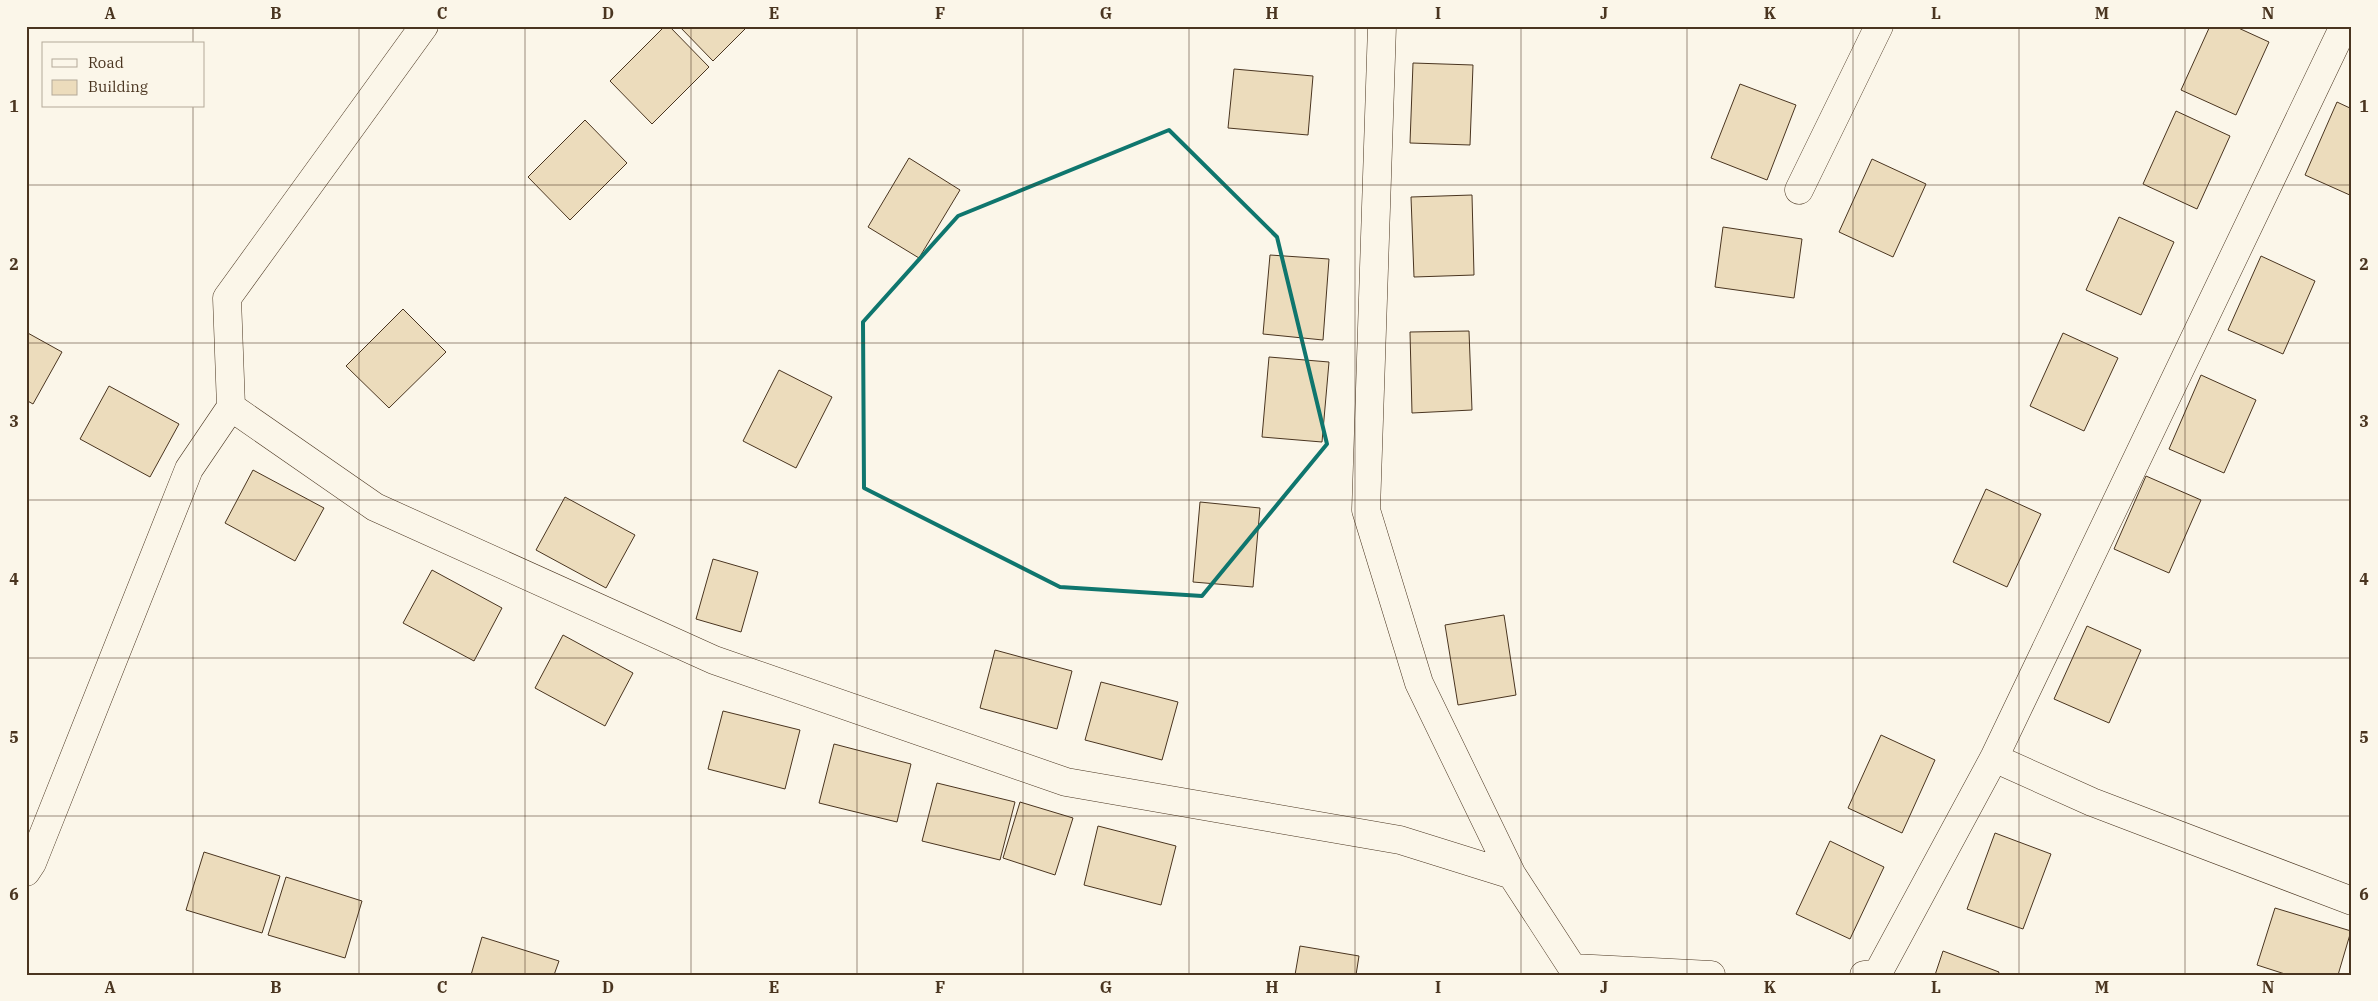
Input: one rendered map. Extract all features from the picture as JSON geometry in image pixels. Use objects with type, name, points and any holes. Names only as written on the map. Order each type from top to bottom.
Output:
[{"type":"street","points":[[26,872],[32,863],[190,469],[231,407],[227,298],[424,26]]},
{"type":"street","points":[[1382,26],[1366,510],[1419,683],[1512,874],[1575,971],[1711,975]]},
{"type":"street","points":[[1799,190],[1879,26]]},
{"type":"street","points":[[1864,975],[1878,973],[1994,758],[2344,26]]},
{"type":"street","points":[[231,407],[375,507],[714,660],[1066,782],[1400,840],[1512,874]]},
{"type":"street","points":[[1994,758],[2092,802],[2352,901]]},
{"type":"highlighted area","points":[[1169,130],[1277,237],[1327,444],[1202,596],[1060,587],[864,488],[863,322],[958,216]]},
{"type":"building","points":[[665,26],[669,26],[709,67],[652,124],[610,81]]},
{"type":"building","points":[[679,26],[748,26],[713,61]]},
{"type":"building","points":[[2210,26],[2234,26],[2269,42],[2236,115],[2181,90]]},
{"type":"building","points":[[1413,63],[1473,65],[1470,145],[1410,143]]},
{"type":"building","points":[[1234,69],[1313,76],[1308,135],[1228,128]]},
{"type":"building","points":[[1740,84],[1796,105],[1767,180],[1711,158]]},
{"type":"building","points":[[2337,102],[2352,109],[2352,196],[2305,175]]},
{"type":"building","points":[[2176,111],[2230,136],[2197,209],[2143,184]]},
{"type":"building","points":[[585,120],[627,163],[570,220],[528,177]]},
{"type":"building","points":[[909,158],[960,190],[919,258],[868,227]]},
{"type":"building","points":[[1872,159],[1926,184],[1893,257],[1839,232]]},
{"type":"building","points":[[1472,195],[1474,275],[1414,277],[1411,197]]},
{"type":"building","points":[[2119,217],[2174,242],[2141,315],[2086,290]]},
{"type":"building","points":[[1723,227],[1802,239],[1794,298],[1715,287]]},
{"type":"building","points":[[1270,255],[1329,259],[1323,340],[1263,334]]},
{"type":"building","points":[[2261,256],[2315,281],[2283,354],[2228,330]]},
{"type":"building","points":[[403,309],[446,352],[389,408],[346,366]]},
{"type":"building","points":[[1469,331],[1472,410],[1412,413],[1410,332]]},
{"type":"building","points":[[26,332],[62,352],[33,404],[26,400]]},
{"type":"building","points":[[2063,333],[2118,358],[2084,431],[2030,406]]},
{"type":"building","points":[[1269,357],[1329,362],[1322,442],[1262,437]]},
{"type":"building","points":[[779,370],[832,397],[796,468],[743,441]]},
{"type":"building","points":[[2201,375],[2256,400],[2224,473],[2169,449]]},
{"type":"building","points":[[109,386],[179,424],[150,477],[80,439]]},
{"type":"building","points":[[253,470],[324,508],[295,561],[225,523]]},
{"type":"building","points":[[2146,476],[2201,500],[2169,573],[2114,549]]},
{"type":"building","points":[[1986,489],[2041,514],[2007,587],[1953,562]]},
{"type":"building","points":[[565,497],[635,535],[606,588],[536,550]]},
{"type":"building","points":[[1200,502],[1260,508],[1253,587],[1193,582]]},
{"type":"building","points":[[713,559],[758,572],[741,632],[696,619]]},
{"type":"building","points":[[432,570],[502,608],[474,661],[403,623]]},
{"type":"building","points":[[1504,615],[1516,695],[1458,705],[1445,625]]},
{"type":"building","points":[[2087,626],[2141,650],[2109,723],[2054,699]]},
{"type":"building","points":[[563,635],[633,673],[605,726],[535,688]]},
{"type":"building","points":[[995,650],[1072,671],[1057,729],[980,708]]},
{"type":"building","points":[[1101,682],[1178,702],[1162,760],[1085,740]]},
{"type":"building","points":[[723,711],[800,730],[785,789],[708,769]]},
{"type":"building","points":[[1881,735],[1935,760],[1902,833],[1848,808]]},
{"type":"building","points":[[834,744],[911,764],[897,822],[819,803]]},
{"type":"building","points":[[937,783],[1015,802],[1000,860],[922,841]]},
{"type":"building","points":[[1020,802],[1073,818],[1055,875],[1003,858]]},
{"type":"building","points":[[1098,826],[1176,846],[1161,905],[1084,885]]},
{"type":"building","points":[[1995,833],[2051,854],[2023,929],[1967,909]]},
{"type":"building","points":[[1830,841],[1884,867],[1850,939],[1796,914]]},
{"type":"building","points":[[204,852],[280,876],[262,933],[186,910]]},
{"type":"building","points":[[286,877],[362,901],[345,958],[268,935]]},
{"type":"building","points":[[2275,908],[2351,931],[2338,975],[2288,975],[2257,965]]},
{"type":"building","points":[[482,937],[559,961],[554,975],[471,975]]},
{"type":"building","points":[[1300,946],[1359,956],[1356,975],[1295,975]]},
{"type":"building","points":[[1943,951],[1999,972],[1998,975],[1935,975]]}]
